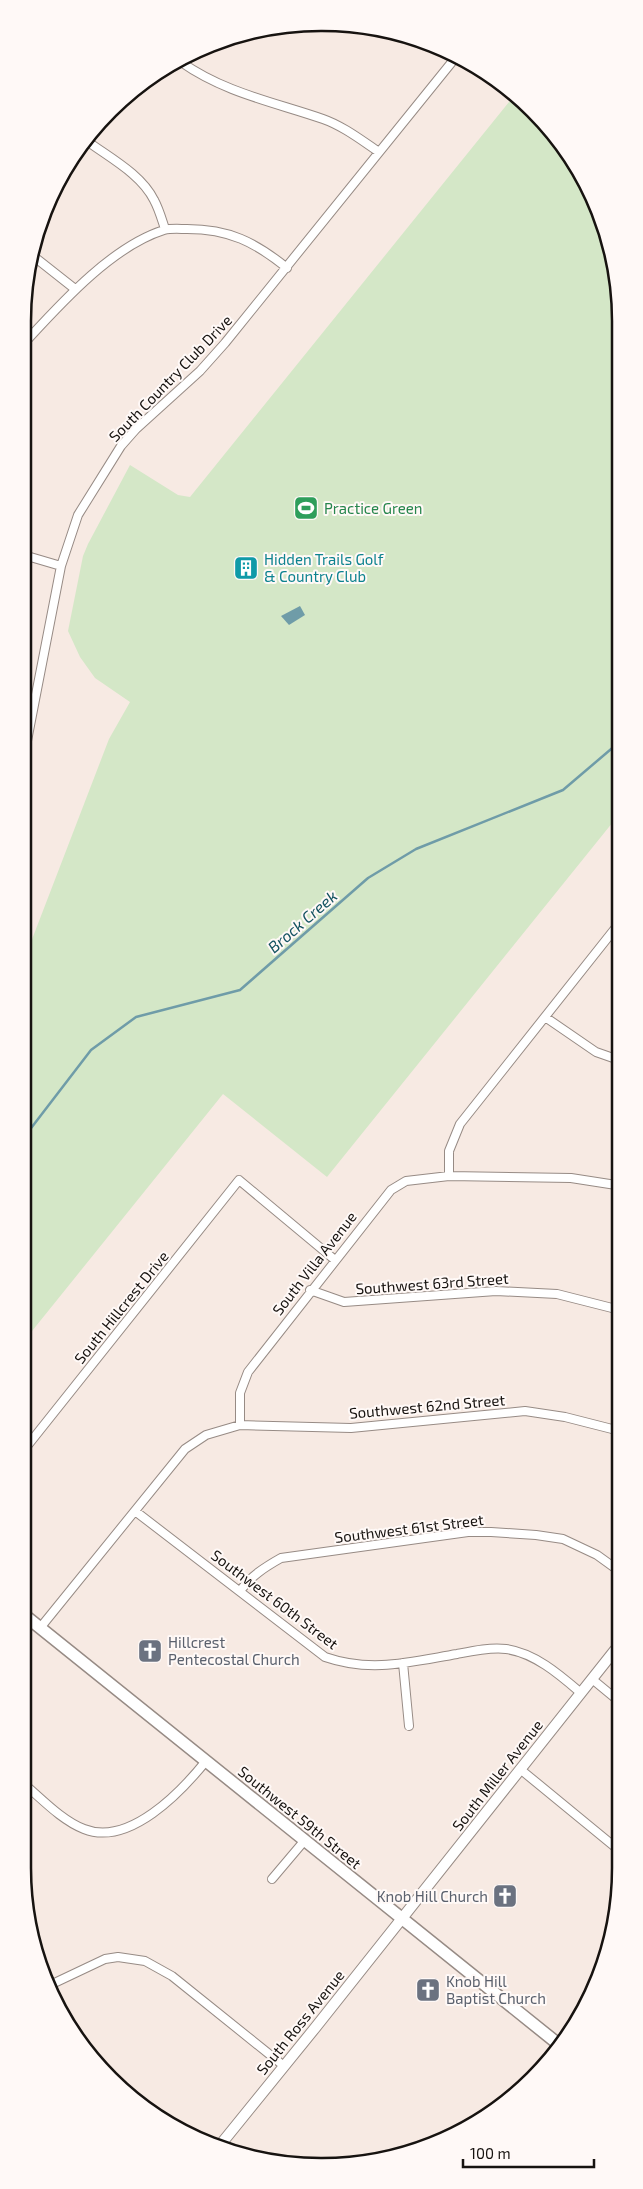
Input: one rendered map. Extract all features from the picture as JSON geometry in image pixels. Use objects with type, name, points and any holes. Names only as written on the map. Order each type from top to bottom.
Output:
[{"type":"main road","name":"Southwest 59th Street","points":[[31,1621],[554,2041]]},
{"type":"street","name":"South Country Club Drive","points":[[31,703],[61,566],[78,515],[121,446],[136,429],[200,371],[287,268],[452,62]]},
{"type":"street","points":[[186,65],[219,85],[250,97],[324,120],[379,152]]},
{"type":"street","points":[[92,144],[144,185],[154,199],[165,229]]},
{"type":"street","points":[[31,336],[75,288],[110,261],[165,229],[204,229],[238,236],[272,256],[287,268]]},
{"type":"street","points":[[38,260],[75,288]]},
{"type":"street","points":[[31,557],[61,566]]},
{"type":"street","points":[[449,1176],[448,1151],[460,1124],[612,932]]},
{"type":"street","points":[[545,1017],[596,1052],[612,1058]]},
{"type":"street","name":"South Villa Avenue","points":[[240,1425],[240,1393],[248,1372],[310,1290],[390,1190],[406,1181],[449,1176],[571,1178],[612,1184]]},
{"type":"street","name":"South Hillcrest Drive","points":[[31,1441],[239,1180],[335,1260]]},
{"type":"street","name":"Southwest 63rd Street","points":[[310,1290],[344,1302],[496,1291],[557,1294],[612,1309]]},
{"type":"street","name":"Southwest 62nd Street","points":[[240,1425],[350,1428],[525,1412],[565,1417],[612,1429]]},
{"type":"street","points":[[40,1628],[175,1461],[195,1441],[212,1432],[240,1425]]},
{"type":"street","name":"Southwest 60th Street","points":[[135,1511],[325,1657],[342,1663],[378,1667],[480,1650],[507,1649],[552,1668],[581,1693]]},
{"type":"street","name":"Southwest 61st Street","points":[[240,1591],[248,1581],[281,1558],[468,1532],[536,1535],[563,1539],[597,1555],[612,1565]]},
{"type":"street","name":"South Miller Avenue","points":[[402,1919],[612,1654]]},
{"type":"street","points":[[403,1663],[409,1726]]},
{"type":"street","points":[[592,1679],[612,1696]]},
{"type":"street","points":[[31,1789],[76,1825],[90,1831],[105,1832],[132,1824],[161,1809],[183,1789],[206,1761]]},
{"type":"street","points":[[520,1769],[612,1845]]},
{"type":"street","points":[[272,1879],[305,1840]]},
{"type":"street","name":"South Ross Avenue","points":[[224,2141],[402,1919]]},
{"type":"street","points":[[55,1983],[105,1960],[118,1957],[145,1961],[172,1976],[284,2066]]},
{"type":"green space","name":"Hidden Trails Golf & Country Club","points":[[510,101],[513,103],[540,130],[573,176],[590,210],[602,246],[609,284],[612,322],[612,823],[327,1177],[223,1094],[31,1332],[31,942],[109,739],[130,702],[95,678],[80,657],[68,631],[83,556],[130,465],[178,495],[190,497]]},
{"type":"water","points":[[300,606],[305,615],[289,625],[281,616]]},
{"type":"waterway","name":"Brock Creek","points":[[31,1128],[91,1050],[136,1017],[240,990],[368,878],[416,849],[563,790],[612,748]]},
{"type":"place","name":"Practice Green","points":[[306,508]]},
{"type":"place","name":"Hidden Trails Golf & Country Club","points":[[246,568]]},
{"type":"place","name":"Hillcrest Pentecostal Church","points":[[150,1651]]},
{"type":"place","name":"Knob Hill Church","points":[[505,1896]]},
{"type":"place","name":"Knob Hill Baptist Church","points":[[428,1990]]}]
